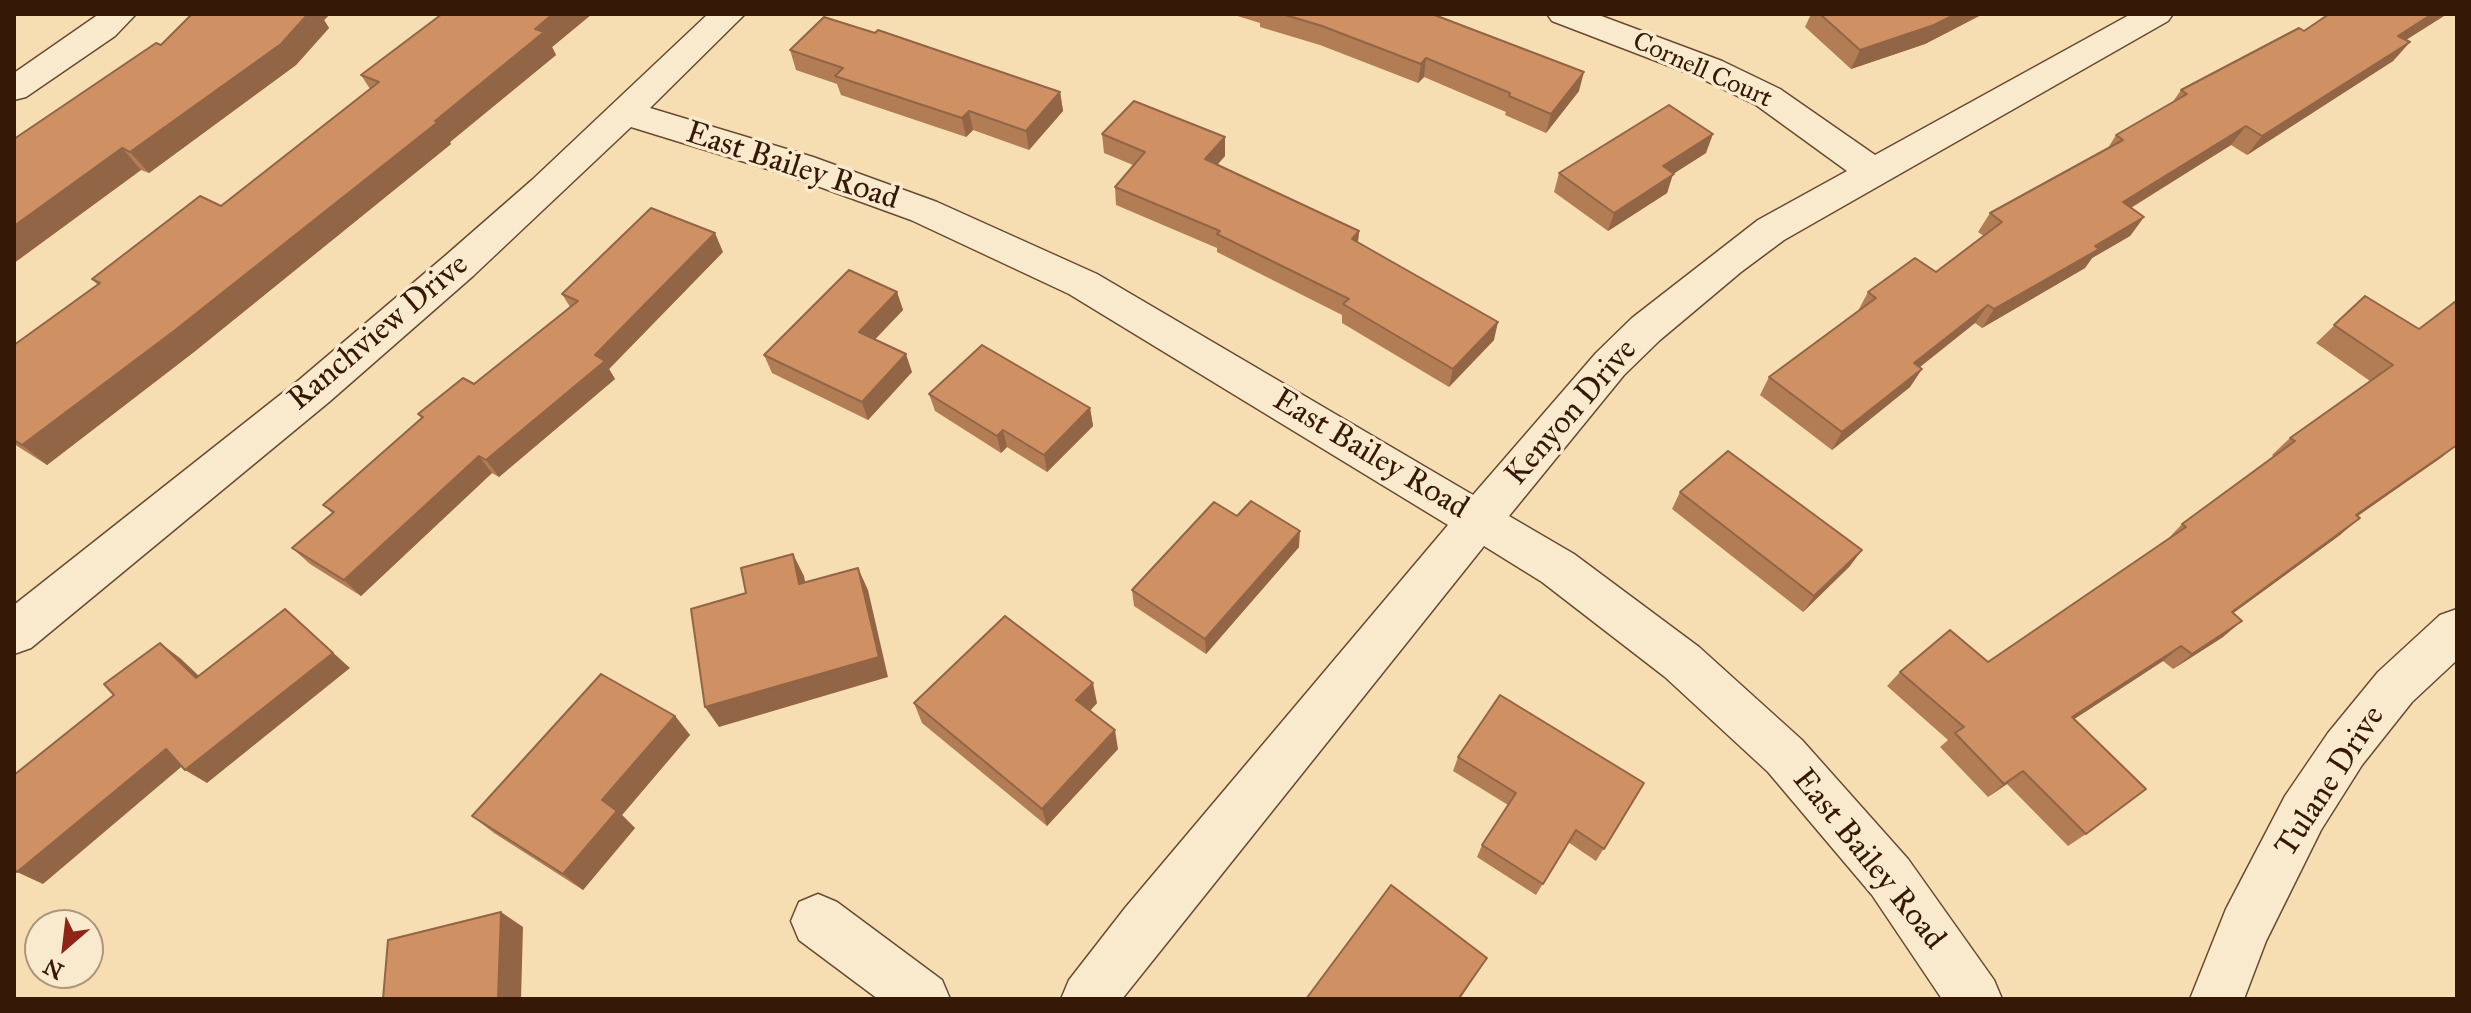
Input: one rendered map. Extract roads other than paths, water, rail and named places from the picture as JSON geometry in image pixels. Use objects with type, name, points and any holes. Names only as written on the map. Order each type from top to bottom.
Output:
[{"type":"street","points":[[14,89],[103,29],[119,14]]},
{"type":"street","name":"Ranchview Drive","points":[[14,633],[314,391],[481,247],[728,14]]},
{"type":"street","name":"Cornell Court","points":[[1564,14],[1710,69],[1768,97],[1872,171]]},
{"type":"street","name":"Kenyon Drive","points":[[1088,999],[1479,520],[1610,364],[1646,329],[1771,230],[2156,14]]},
{"type":"street","name":"East Bailey Road","points":[[626,113],[800,166],[924,211],[1083,284],[1558,568],[1682,662],[1785,756],[1890,877],[1975,999]]},
{"type":"street","name":"Tulane Drive","points":[[2217,999],[2245,928],[2312,800],[2345,749],[2395,687],[2457,630]]},
{"type":"street","points":[[818,921],[923,999]]}]
